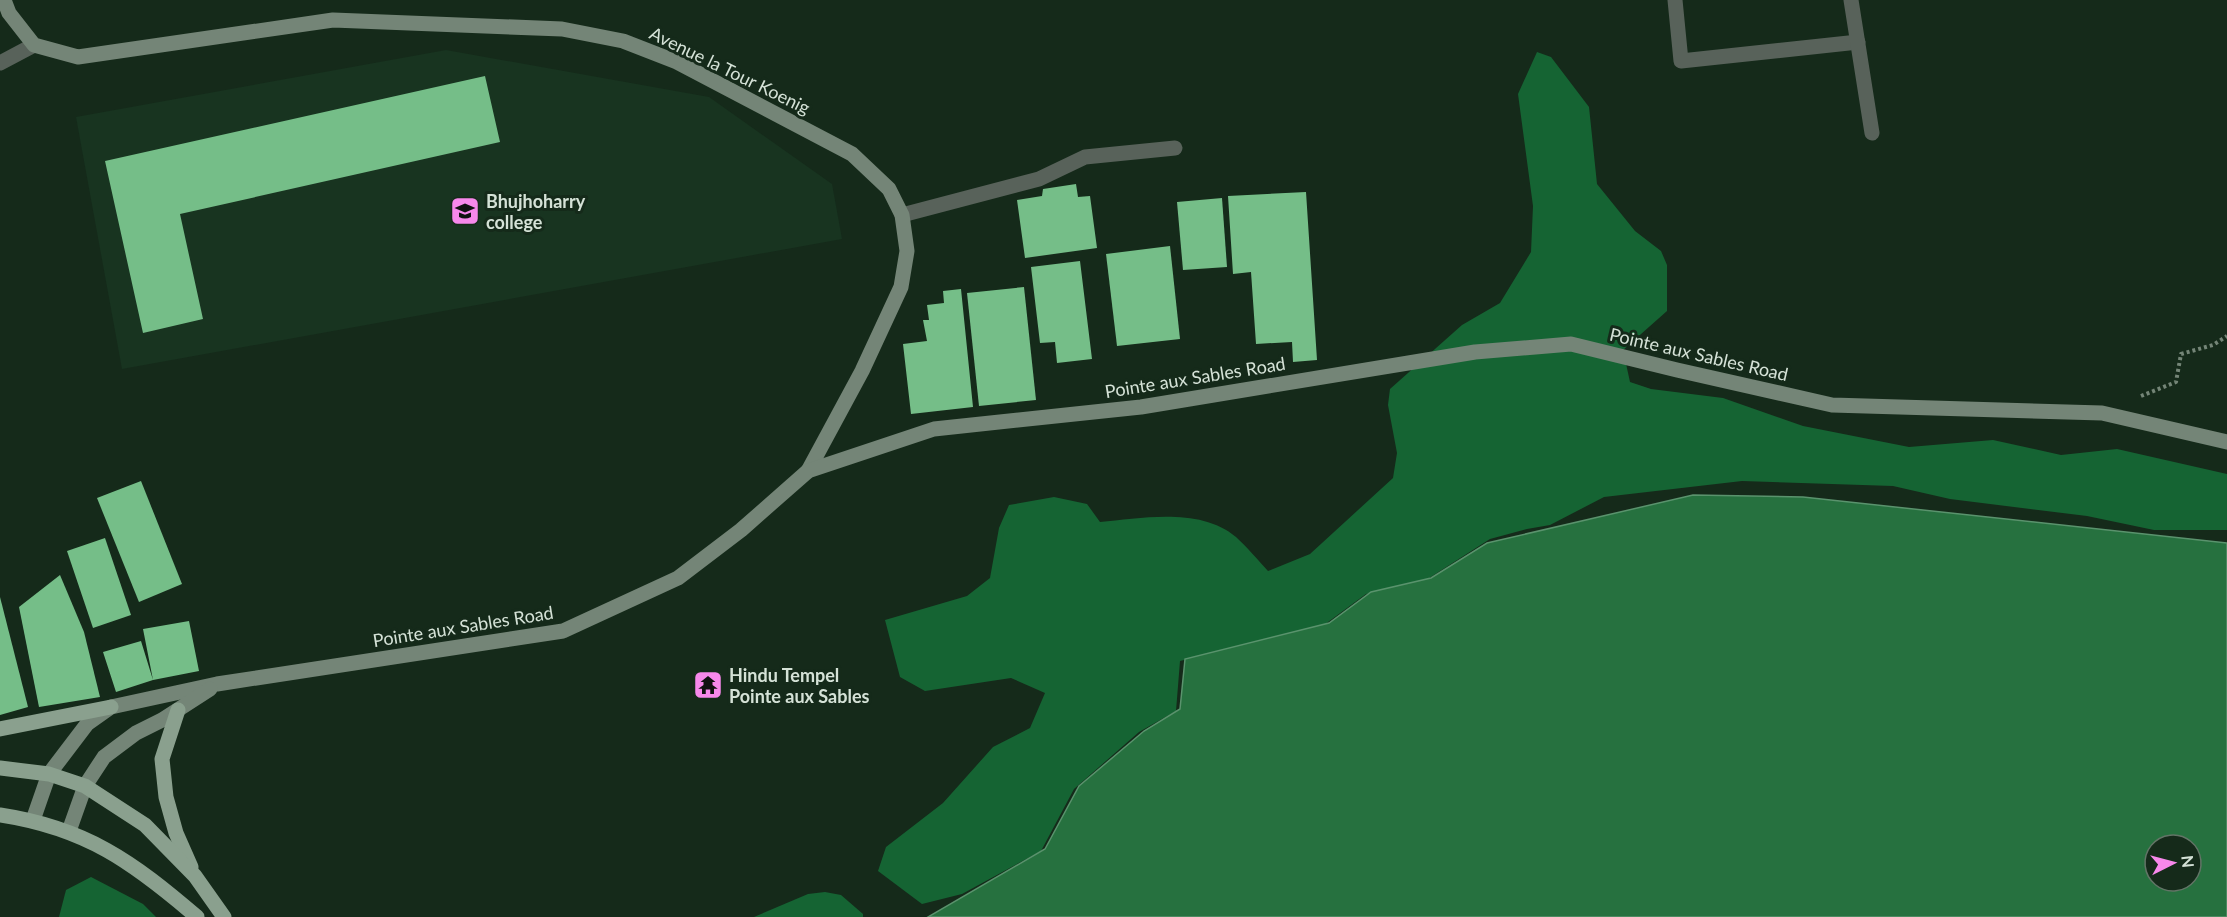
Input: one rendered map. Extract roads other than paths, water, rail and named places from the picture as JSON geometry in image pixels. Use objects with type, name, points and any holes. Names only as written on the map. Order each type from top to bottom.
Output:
[{"type":"main road","points":[[4,0],[9,13],[34,45]]},
{"type":"main road","name":"Avenue la Tour Koenig","points":[[34,45],[78,57],[333,20],[562,29],[623,41],[677,62],[852,154],[889,189],[902,215],[907,251],[901,287],[862,370],[808,471]]},
{"type":"main road","name":"Pointe aux Sables Road","points":[[111,707],[217,684],[563,631],[678,578],[741,530],[808,471],[934,429],[1142,407],[1475,352],[1571,344],[1832,405],[2102,413],[2227,442]]},
{"type":"main road","points":[[69,831],[85,786],[104,758],[136,734],[217,684]]},
{"type":"main road","points":[[0,729],[111,707]]},
{"type":"main road","points":[[33,820],[49,774],[87,724],[111,707]]},
{"type":"main road","points":[[178,710],[162,759],[166,797],[176,833],[195,876]]},
{"type":"main road","points":[[0,768],[49,774],[85,786],[145,825],[195,876],[224,917]]},
{"type":"main road","points":[[0,815],[33,820],[69,831],[105,847],[197,917]]},
{"type":"street","points":[[1676,0],[1681,61],[1858,42]]},
{"type":"street","points":[[1851,0],[1872,134]]},
{"type":"street","points":[[0,63],[34,45]]},
{"type":"street","points":[[902,215],[1039,179],[1085,157],[1174,148]]},
{"type":"place","name":"Bhujhoharry college","points":[[465,211]]},
{"type":"place","name":"Hindu Tempel Pointe aux Sables","points":[[708,685]]}]
